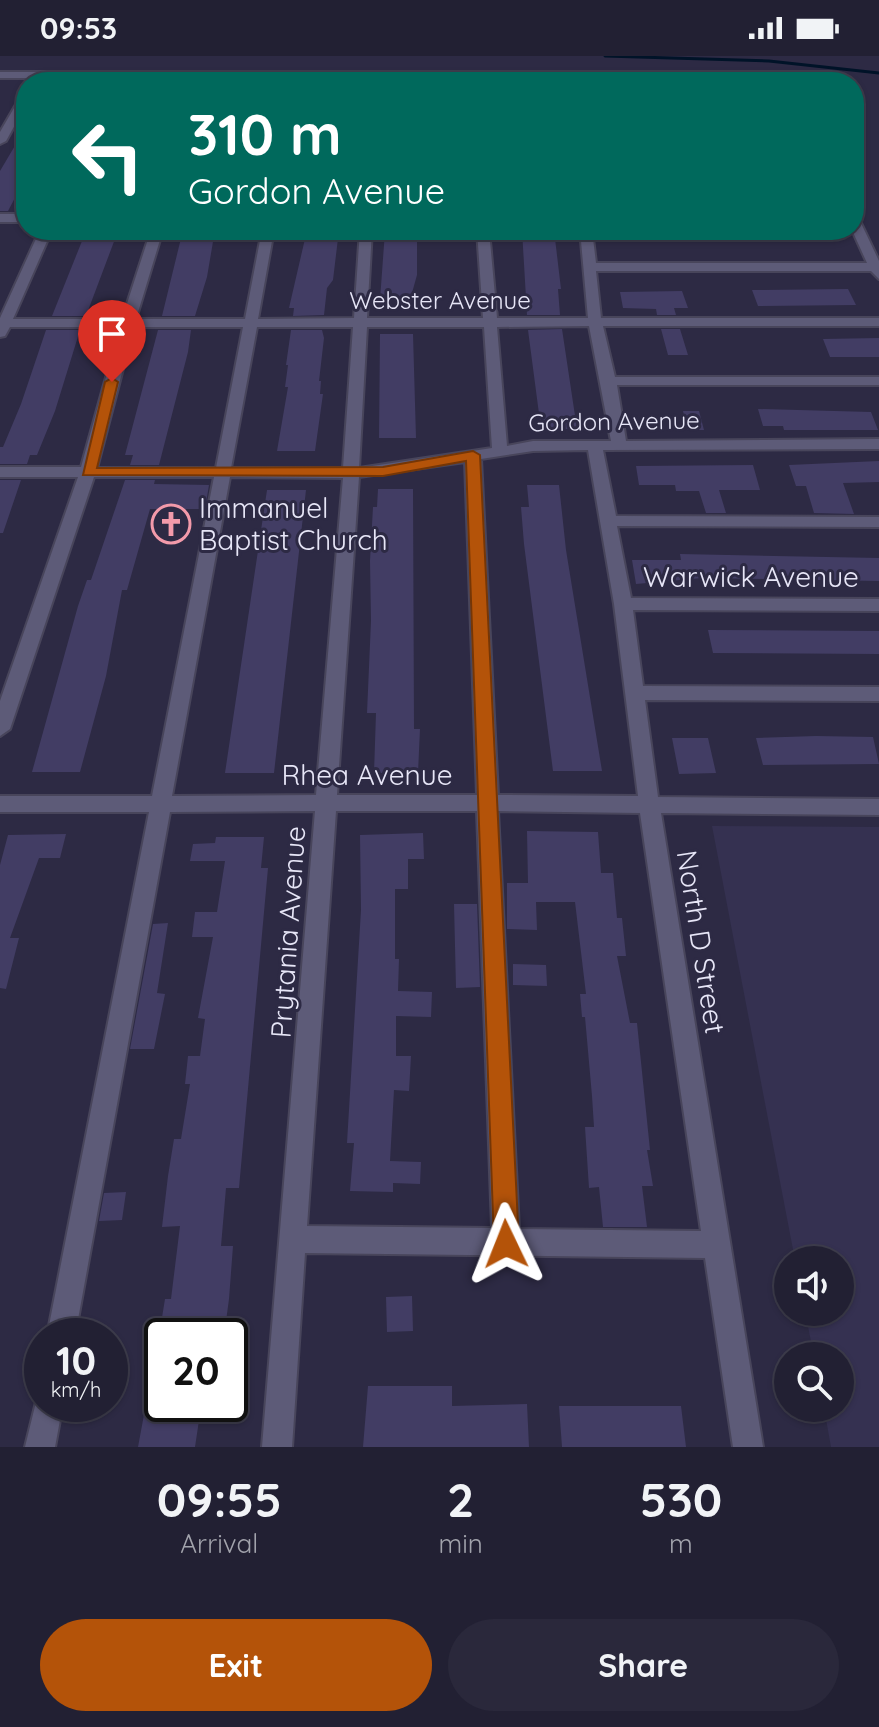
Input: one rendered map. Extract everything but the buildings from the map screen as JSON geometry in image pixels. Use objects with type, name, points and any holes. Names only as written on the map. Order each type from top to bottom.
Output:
[{"type":"street","points":[[40,72],[45,63]]},
{"type":"street","points":[[0,141],[16,113]]},
{"type":"street","points":[[1,326],[41,240]]},
{"type":"street","points":[[0,729],[88,472],[128,322],[154,240]]},
{"type":"street","points":[[64,1318],[266,240]]},
{"type":"street","name":"Prytania Avenue","points":[[277,1447],[296,1239],[365,240]]},
{"type":"street","points":[[484,240],[500,450]]},
{"type":"street","points":[[587,240],[595,323],[609,381],[619,445]]},
{"type":"street","points":[[590,267],[877,270],[863,240]]},
{"type":"street","name":"Webster Avenue","points":[[1,326],[128,322],[879,322]]},
{"type":"street","points":[[609,381],[879,381]]},
{"type":"street","name":"Gordon Avenue","points":[[0,472],[351,473],[383,471],[500,450],[619,445],[879,444]]},
{"type":"street","name":"North D Street","points":[[595,447],[623,604],[649,804],[748,1447]]},
{"type":"street","points":[[473,455],[506,1244]]},
{"type":"street","points":[[609,521],[879,522]]},
{"type":"street","name":"Warwick Avenue","points":[[623,604],[879,605]]},
{"type":"street","points":[[636,693],[879,694]]},
{"type":"street","name":"Rhea Avenue","points":[[0,804],[327,802],[879,807]]},
{"type":"street","points":[[296,1239],[719,1245]]},
{"type":"street","points":[[40,1447],[45,1422]]},
{"type":"shaded area","points":[[712,826],[879,827],[879,1447],[831,1447],[827,1422],[854,1422],[854,1342],[811,1342],[808,1326],[854,1326],[854,1246],[792,1246]]},
{"type":"waterway","points":[[605,56],[769,61],[879,73]]},
{"type":"place","name":"Immanuel Baptist Church","points":[[171,524]]},
{"type":"route","points":[[112,382],[88,472],[351,473],[383,471],[473,455],[506,1244]]}]
